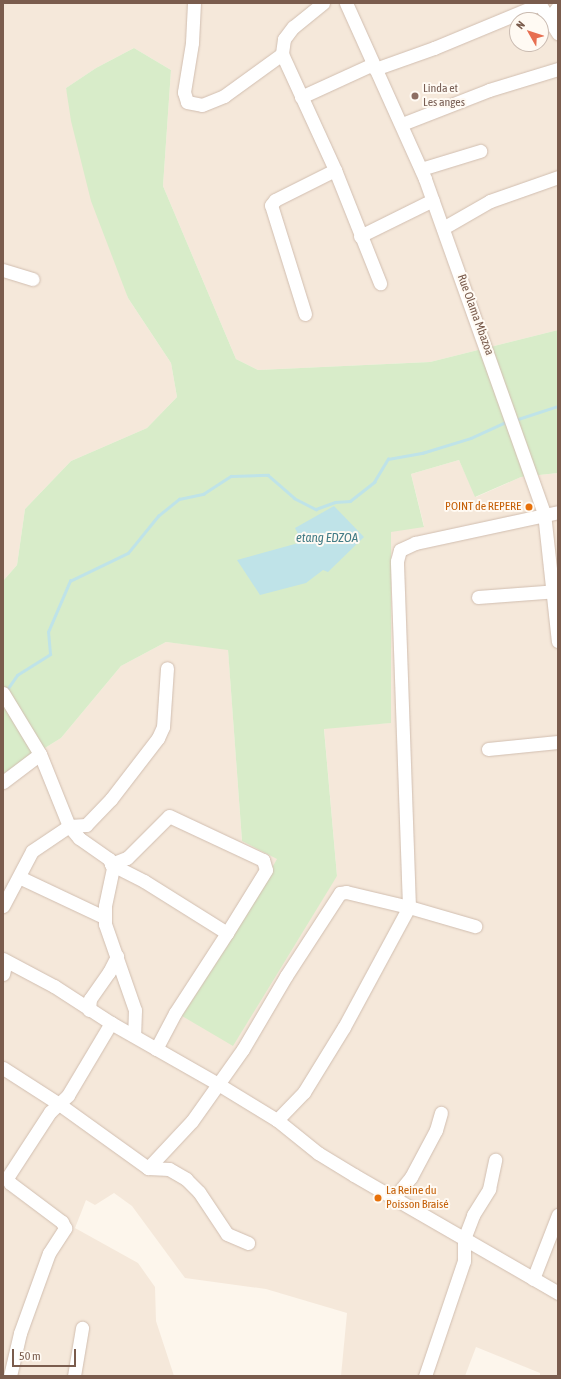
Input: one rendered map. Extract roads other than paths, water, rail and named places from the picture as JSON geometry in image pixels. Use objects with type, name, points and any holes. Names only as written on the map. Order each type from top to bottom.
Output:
[{"type":"street","points":[[194,3],[192,43],[184,92],[187,102],[202,105],[224,96],[282,54]]},
{"type":"street","points":[[323,3],[288,33],[282,44],[282,54],[336,170],[360,236],[380,283]]},
{"type":"street","name":"Rue Olama Mbazoa","points":[[346,3],[402,124],[421,169],[484,337],[508,414],[544,513],[556,592],[558,641]]},
{"type":"street","points":[[301,97],[374,66],[434,48],[539,4]]},
{"type":"street","points":[[549,18],[558,7]]},
{"type":"street","points":[[549,23],[558,34]]},
{"type":"street","points":[[402,124],[490,90],[558,69]]},
{"type":"street","points":[[421,169],[480,151]]},
{"type":"street","points":[[305,314],[271,205],[275,200],[336,170]]},
{"type":"street","points":[[443,228],[490,201],[558,177]]},
{"type":"street","points":[[360,236],[433,200]]},
{"type":"street","points":[[3,270],[33,279]]},
{"type":"street","points":[[277,1120],[304,1092],[344,1027],[409,907],[397,561],[400,550],[415,543],[544,513],[558,512]]},
{"type":"street","points":[[478,597],[556,592]]},
{"type":"street","points":[[3,906],[20,877],[32,851],[69,826],[86,825],[111,799],[158,738],[163,728],[167,668]]},
{"type":"street","points":[[3,693],[40,754],[69,826],[79,838],[109,858],[113,868],[104,917],[135,1010],[134,1035]]},
{"type":"street","points":[[488,750],[558,742]]},
{"type":"street","points":[[3,782],[18,773],[40,754]]},
{"type":"street","points":[[111,864],[127,858],[169,816],[263,860],[266,870],[175,1013],[156,1049]]},
{"type":"street","points":[[111,864],[144,880],[227,933]]},
{"type":"street","points":[[20,877],[104,917]]},
{"type":"street","points":[[148,1168],[192,1121],[243,1049],[286,976],[340,893],[346,892],[409,907],[474,926]]},
{"type":"street","points":[[90,1010],[90,999],[109,972],[117,956]]},
{"type":"street","points":[[4,965],[54,986],[111,1023],[218,1084],[277,1120],[318,1153],[558,1293]]},
{"type":"street","points":[[8,1368],[49,1253],[65,1228],[62,1222],[10,1183],[7,1178],[50,1112],[68,1095],[111,1023]]},
{"type":"street","points":[[3,1068],[59,1104],[148,1168],[169,1169],[186,1179],[198,1192],[227,1234],[248,1243]]},
{"type":"street","points":[[394,1198],[411,1177],[436,1130],[441,1113]]},
{"type":"street","points":[[425,1376],[464,1261],[464,1239],[473,1215],[489,1189],[494,1160]]},
{"type":"street","points":[[533,1279],[558,1215]]},
{"type":"street","points":[[74,1376],[82,1328]]},
{"type":"water","name":"etang EDZOA","points":[[334,506],[364,537],[328,572],[323,570],[306,583],[260,595],[237,560],[302,542],[295,528]]},
{"type":"waterway","points":[[515,420],[558,406]]},
{"type":"waterway","points":[[6,691],[17,675],[50,654],[48,632],[70,581],[128,553],[158,516],[179,499],[203,494],[231,476],[268,475],[294,498],[316,509],[335,502],[350,501],[374,482],[388,459],[422,453],[471,438],[508,421]]},
{"type":"place","name":"Linda et Les anges","points":[[415,96]]},
{"type":"place","name":"POINT de REPERE","points":[[529,507]]},
{"type":"place","name":"La Reine du Poisson Braisé","points":[[378,1198]]}]
